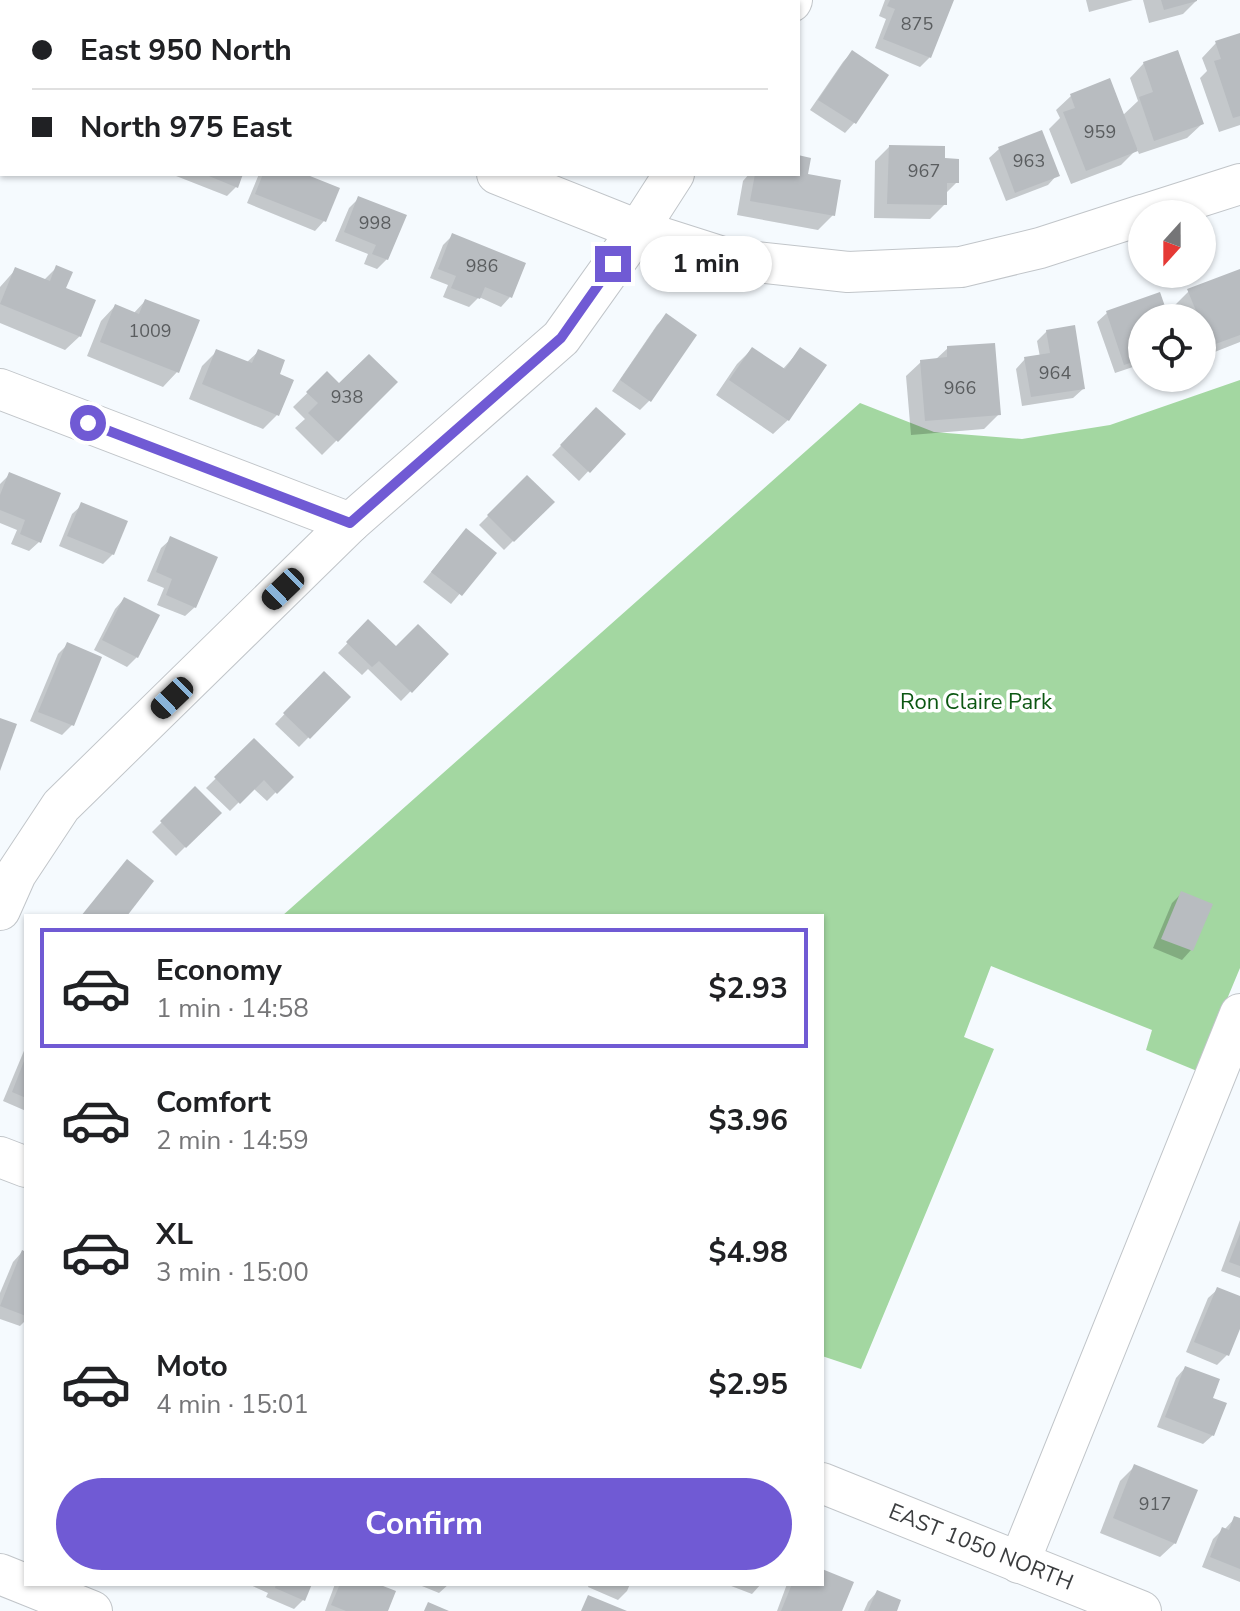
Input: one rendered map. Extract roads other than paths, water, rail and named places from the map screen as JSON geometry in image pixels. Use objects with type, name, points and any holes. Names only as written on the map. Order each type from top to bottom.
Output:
[{"type":"street","points":[[502,176],[638,230],[729,259],[848,272],[961,267],[1040,248],[1128,220]]},
{"type":"street","points":[[0,910],[16,874],[61,806],[350,523],[561,338],[673,176]]},
{"type":"street","points":[[1190,200],[1240,184]]},
{"type":"street","points":[[0,389],[350,523]]},
{"type":"street","points":[[1019,1563],[1240,1014]]},
{"type":"street","points":[[0,1157],[24,1166]]},
{"type":"street","name":"EAST 1050 NORTH","points":[[824,1484],[1141,1611]]},
{"type":"street","points":[[26,1589],[92,1611]]},
{"type":"park label","name":"Ron Claire Park","points":[[976,702]]}]
